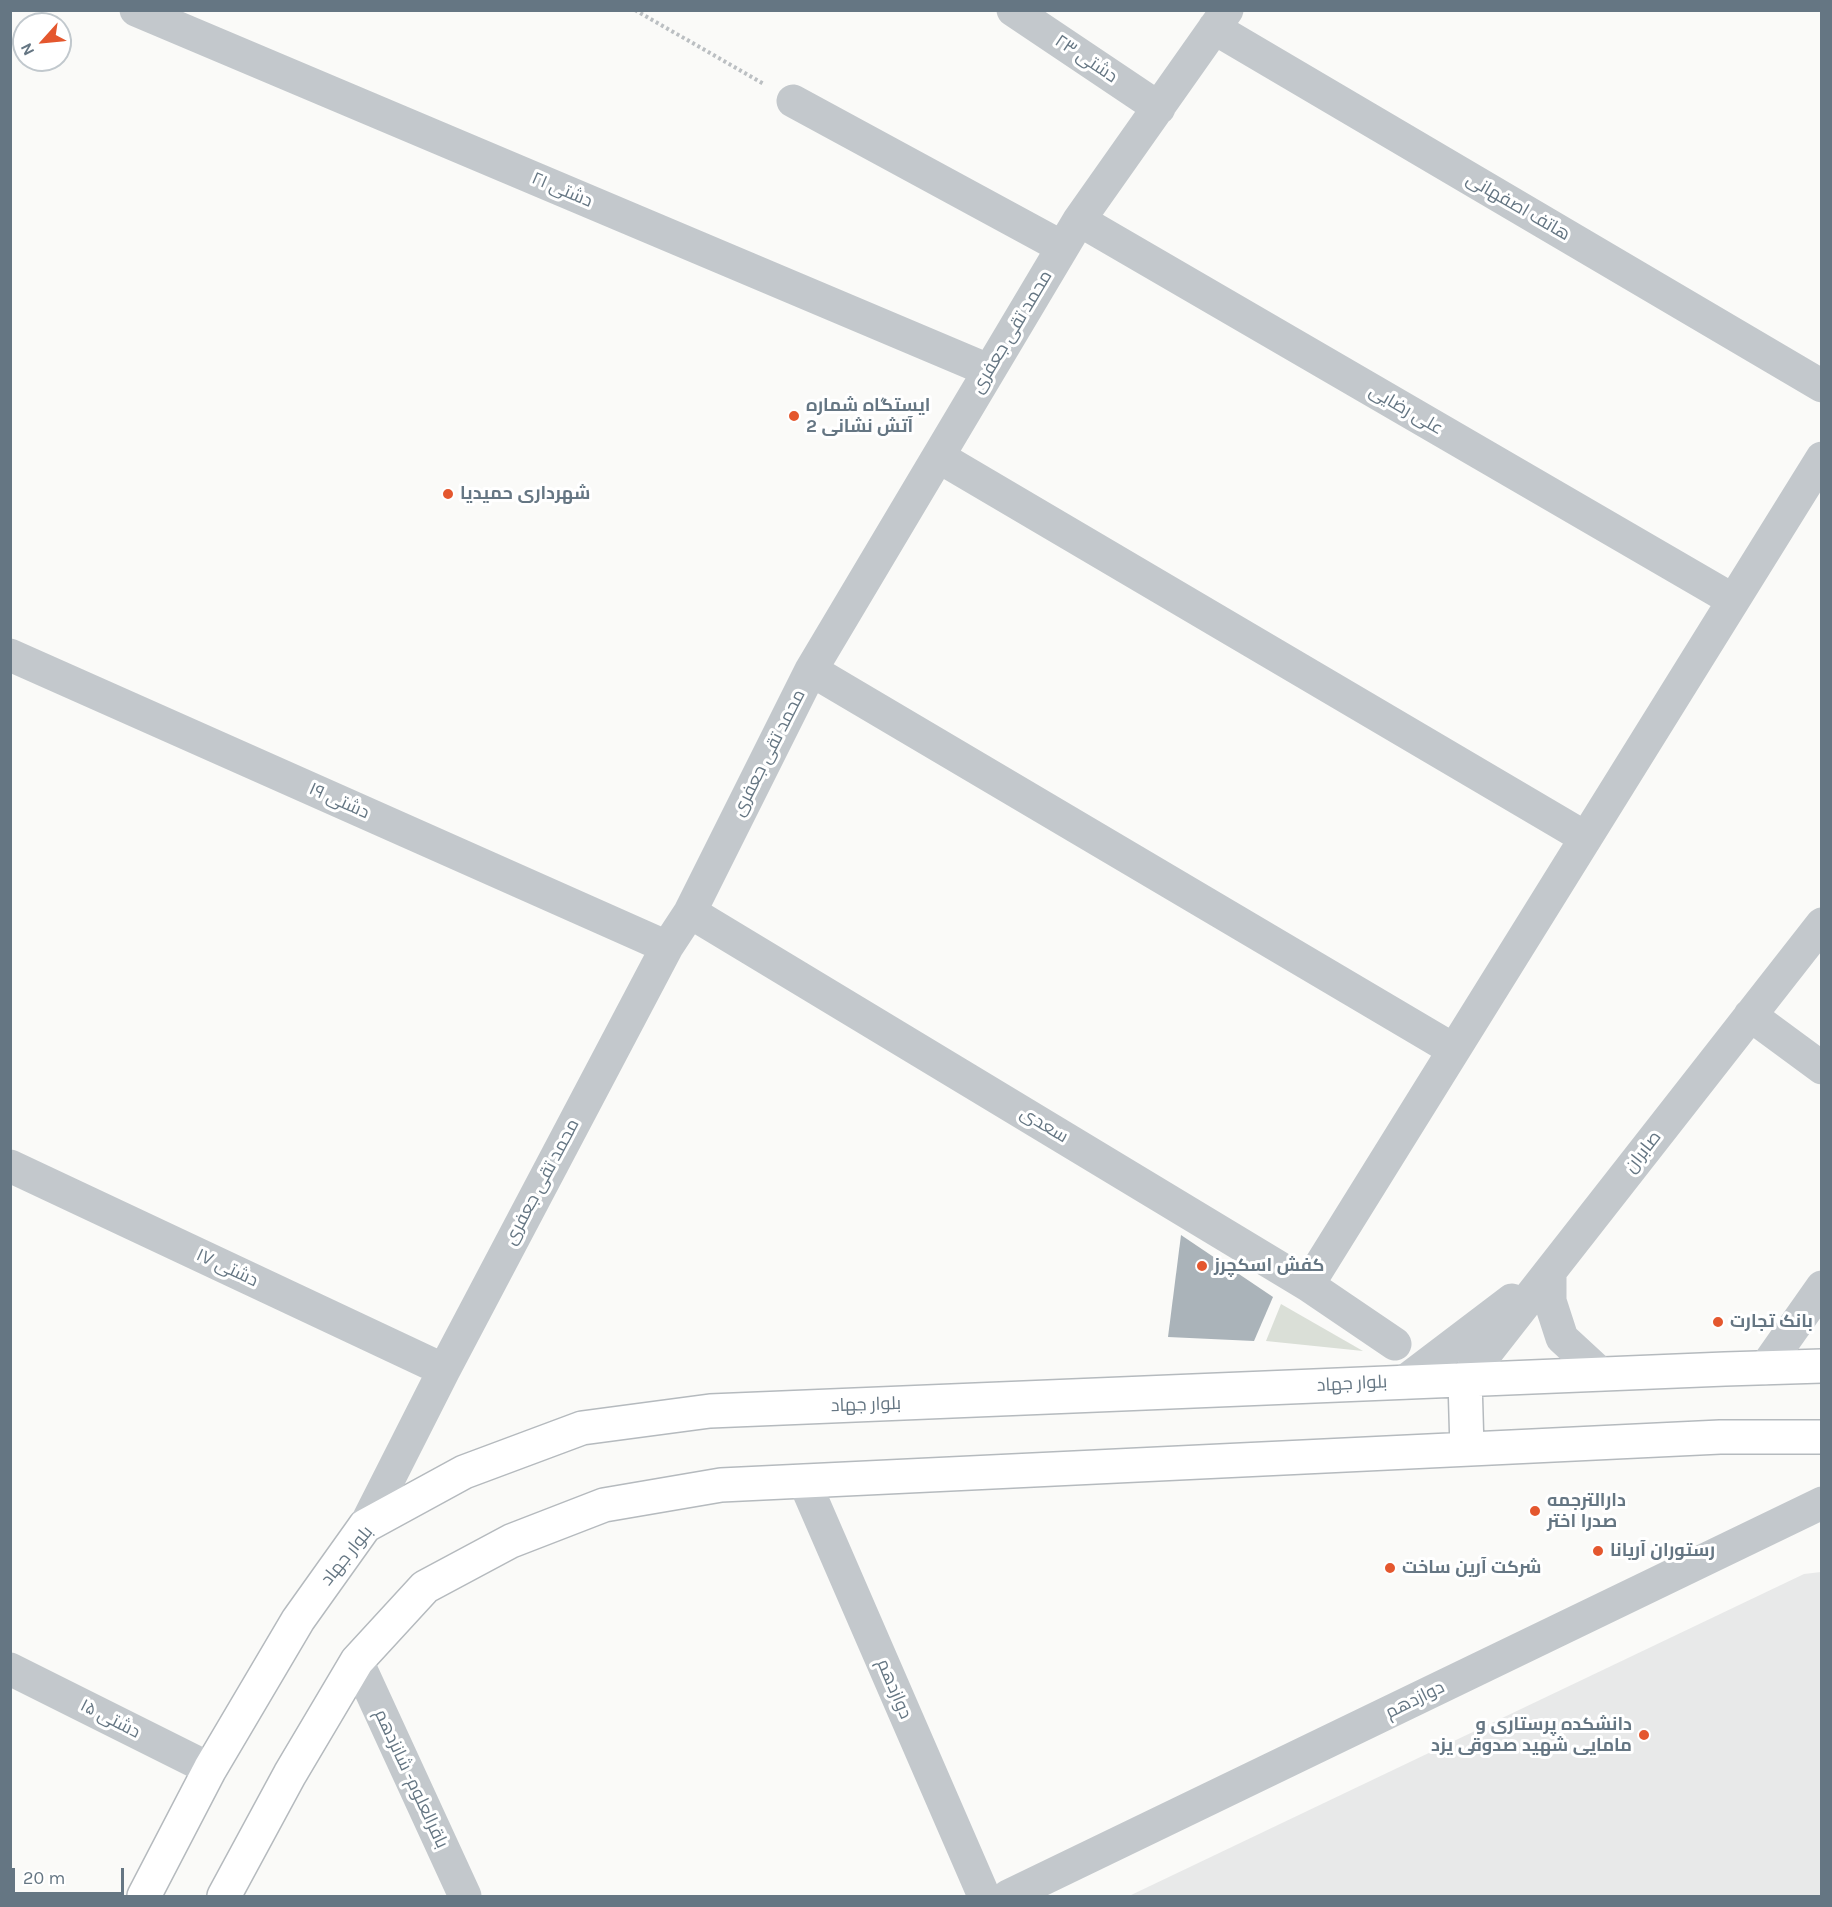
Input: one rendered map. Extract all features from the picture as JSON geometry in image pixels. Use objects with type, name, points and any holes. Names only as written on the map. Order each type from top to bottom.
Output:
[{"type":"main road","name":"بلوار جهاد","points":[[144,1896],[210,1769],[298,1620],[365,1526],[464,1472],[582,1428],[710,1411],[1821,1366]]},
{"type":"main road","points":[[1465,1380],[1467,1449]]},
{"type":"main road","points":[[224,1896],[290,1774],[357,1661],[425,1587],[510,1541],[604,1505],[721,1485],[1720,1437],[1821,1437]]},
{"type":"street","name":"دشتی ۲۱","points":[[136,10],[988,370]]},
{"type":"street","name":"دشتی ۲۳","points":[[1013,10],[1159,108]]},
{"type":"street","name":"محمد تقی جعفری","points":[[365,1526],[444,1370],[666,947],[690,912],[811,670],[1071,234],[1221,19]]},
{"type":"street","name":"هاتف اصفهانی","points":[[1221,19],[1821,386]]},
{"type":"street","name":"علی رضایی","points":[[793,101],[1071,234],[1733,600]]},
{"type":"street","points":[[939,457],[1586,838]]},
{"type":"street","points":[[1308,1285],[1821,458]]},
{"type":"street","name":"دشتی ۱۹","points":[[10,655],[666,947]]},
{"type":"street","points":[[811,670],[1454,1050]]},
{"type":"street","name":"سعدی","points":[[690,912],[1308,1285],[1395,1344]]},
{"type":"street","name":"صابران","points":[[1465,1380],[1821,924]]},
{"type":"street","points":[[1750,1015],[1821,1068]]},
{"type":"street","name":"دشتی ۱۷","points":[[10,1166],[444,1370]]},
{"type":"street","points":[[1550,1272],[1550,1301],[1562,1338],[1601,1374]]},
{"type":"street","points":[[1404,1382],[1550,1272]]},
{"type":"street","points":[[1765,1368],[1821,1287]]},
{"type":"street","name":"دوازدهم","points":[[804,1481],[984,1896]]},
{"type":"street","name":"دوازدهم","points":[[1008,1896],[1821,1503]]},
{"type":"street","name":"باقرالعلوم- شانزدهم","points":[[357,1661],[465,1896]]},
{"type":"street","name":"دشتی ۱۵","points":[[10,1669],[210,1769]]},
{"type":"path","points":[[635,10],[793,101]]},
{"type":"shaded area","points":[[1281,1304],[1363,1351],[1266,1341]]},
{"type":"shaded area","name":"دانشکده پرستاری و مامایی شهید صدوقی یزد","points":[[1821,1572],[1821,1896],[1129,1896],[1804,1574]]},
{"type":"building","name":"کفش اسکچرز","points":[[1181,1235],[1273,1297],[1254,1341],[1168,1337]]},
{"type":"place","name":"ایستگاه شماره 2 آتش نشانی","points":[[794,416]]},
{"type":"place","name":"شهرداری حمیدیا","points":[[448,494]]},
{"type":"place","name":"کفش اسکچرز","points":[[1202,1266]]},
{"type":"place","name":"بانک تجارت","points":[[1718,1322]]},
{"type":"place","name":"دارالترجمه صدرا اختر","points":[[1535,1511]]},
{"type":"place","name":"رستوران آریانا","points":[[1598,1551]]},
{"type":"place","name":"شرکت آرین ساخت","points":[[1390,1568]]},
{"type":"place","name":"دانشکده پرستاری و مامایی شهید صدوقی یزد","points":[[1644,1735]]}]
